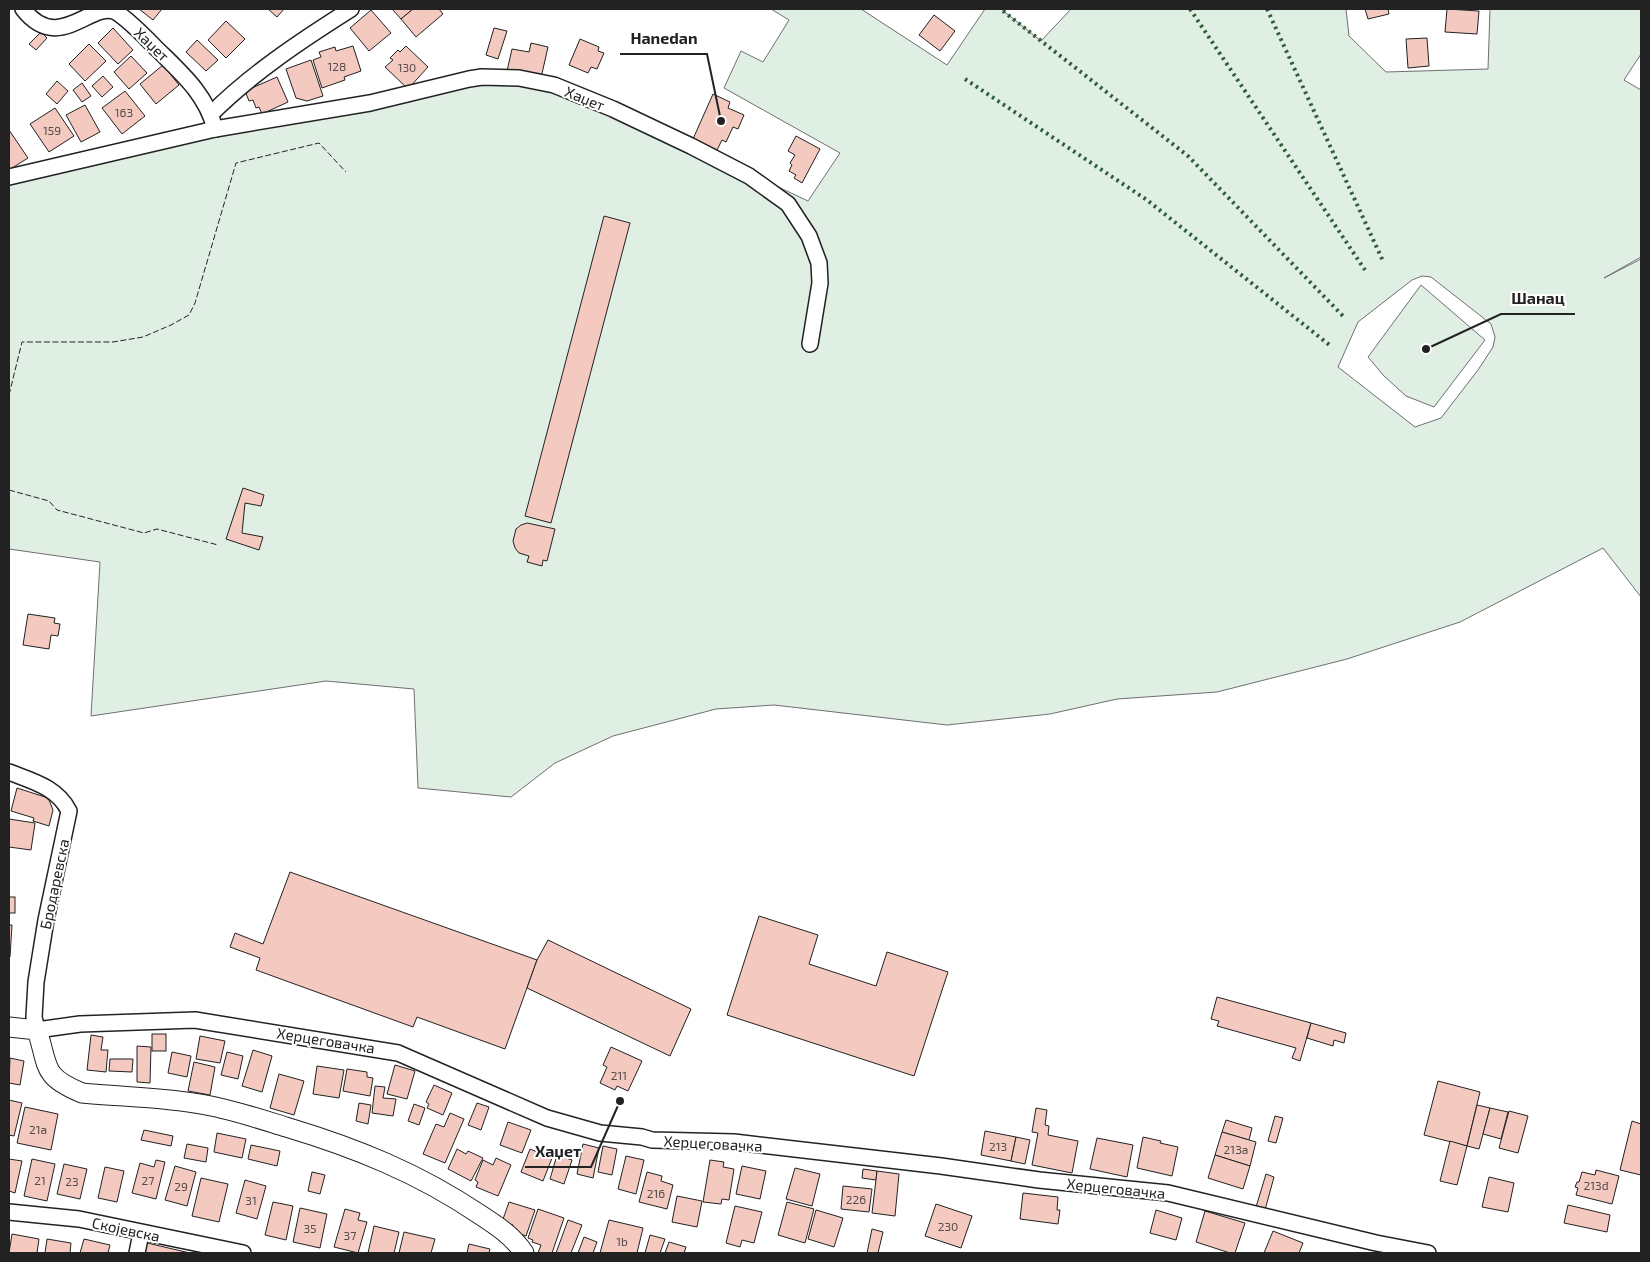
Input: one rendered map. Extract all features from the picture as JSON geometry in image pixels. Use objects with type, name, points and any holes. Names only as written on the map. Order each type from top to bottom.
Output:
[{"type":"street","name":"Хаџет","points":[[23,9],[35,21],[50,27],[57,27],[104,9],[112,9],[123,16],[193,85],[202,97],[213,122]]},
{"type":"street","name":"Хаџет","points":[[213,122],[222,103],[276,59],[351,9]]},
{"type":"street","name":"Хаџет","points":[[9,177],[213,122],[370,103],[482,77],[518,78],[554,86],[613,110],[691,146],[749,176],[788,204],[809,236],[819,263],[820,283],[810,344]]},
{"type":"street","name":"Бродаревска","points":[[9,772],[46,786],[58,795],[69,811],[46,920],[36,982],[34,1017],[37,1030]]},
{"type":"street","name":"Херцеговачка","points":[[9,1027],[37,1030],[80,1024],[195,1020],[323,1039],[398,1053],[547,1118],[600,1133],[642,1137],[652,1140],[734,1142],[941,1166],[1039,1180],[1168,1193],[1376,1243],[1428,1253]]},
{"type":"street","points":[[37,1030],[46,1066],[52,1076],[68,1088],[82,1093],[176,1101],[233,1112],[317,1136],[389,1163],[428,1182],[465,1204],[507,1233],[524,1253]]},
{"type":"street","name":"Скојевска","points":[[9,1212],[79,1219],[243,1253]]},
{"type":"street","points":[[136,1253],[141,1233]]},
{"type":"green space","points":[[771,9],[861,9],[947,65],[985,9],[1001,9],[1041,41],[1071,9],[1346,9],[1349,36],[1386,72],[1488,69],[1490,9],[1640,9],[1641,54],[1624,80],[1641,90],[1641,257],[1604,278],[1641,259],[1641,597],[1603,548],[1460,622],[1347,659],[1217,692],[1117,699],[1050,714],[947,725],[774,705],[716,709],[613,736],[555,763],[511,797],[418,788],[414,689],[326,681],[91,716],[100,562],[9,549],[9,177],[215,129],[519,78],[613,109],[808,201],[840,153],[724,88],[741,51],[763,62],[789,20]],"holes":[[[1422,276],[1431,277],[1491,324],[1495,337],[1493,347],[1478,370],[1441,418],[1415,427],[1338,367],[1358,322],[1412,280]]]},
{"type":"green space","points":[[1421,285],[1485,340],[1434,407],[1406,396],[1384,376],[1368,357]]},
{"type":"building","points":[[139,9],[162,9],[153,20]]},
{"type":"building","points":[[268,9],[284,9],[277,17]]},
{"type":"building","points":[[392,9],[413,9],[401,19]]},
{"type":"building","points":[[413,9],[439,9],[443,14],[416,37],[401,19]]},
{"type":"building","points":[[1365,9],[1388,9],[1389,14],[1368,19]]},
{"type":"building","points":[[1447,9],[1479,11],[1477,34],[1445,32]]},
{"type":"building","points":[[371,10],[391,33],[369,51],[350,28]]},
{"type":"building","points":[[934,15],[955,31],[940,51],[919,35]]},
{"type":"building","points":[[226,21],[245,39],[226,58],[208,40]]},
{"type":"building","points":[[113,28],[133,50],[118,64],[98,43]]},
{"type":"building","points":[[494,28],[507,31],[498,59],[486,55]]},
{"type":"building","points":[[41,32],[47,38],[36,50],[29,44]]},
{"type":"building","points":[[1427,38],[1429,66],[1408,68],[1406,39]]},
{"type":"building","points":[[580,39],[599,47],[598,51],[604,53],[597,69],[591,67],[588,73],[569,65]]},
{"type":"building","points":[[197,40],[218,60],[206,71],[186,52]]},
{"type":"building","points":[[531,43],[548,47],[541,78],[507,71],[512,49],[529,52]]},
{"type":"building","points":[[89,44],[106,61],[85,81],[69,64]]},
{"type":"building","points":[[353,46],[361,71],[344,77],[345,80],[322,88],[313,60],[321,57],[319,52],[335,47],[336,51]]},
{"type":"building","points":[[406,46],[428,67],[408,89],[385,67],[393,60],[390,58],[398,50],[400,52]]},
{"type":"building","points":[[131,56],[147,73],[129,89],[114,72]]},
{"type":"building","points":[[311,60],[323,96],[307,101],[296,98],[286,69]]},
{"type":"building","points":[[163,65],[179,85],[156,104],[140,84]]},
{"type":"building","points":[[103,76],[113,87],[102,97],[92,86]]},
{"type":"building","points":[[277,77],[288,102],[262,114],[259,107],[256,108],[253,100],[249,101],[245,91]]},
{"type":"building","points":[[57,81],[68,91],[57,104],[46,94]]},
{"type":"building","points":[[82,83],[91,96],[82,102],[73,90]]},
{"type":"building","points":[[125,91],[145,116],[122,134],[102,108]]},
{"type":"building","points":[[713,94],[730,102],[728,108],[744,115],[738,129],[733,127],[726,142],[722,140],[717,150],[693,139]]},
{"type":"building","points":[[85,105],[100,132],[81,142],[66,115]]},
{"type":"building","points":[[55,108],[74,136],[49,152],[30,124]]},
{"type":"building","points":[[9,130],[28,158],[9,170]]},
{"type":"building","points":[[796,136],[820,149],[802,183],[794,178],[796,175],[789,171],[792,165],[790,163],[795,155],[788,151]]},
{"type":"building","points":[[604,216],[630,223],[551,523],[525,516]]},
{"type":"building","points":[[243,488],[264,495],[261,506],[245,503],[242,533],[263,537],[259,550],[226,539]]},
{"type":"building","points":[[527,523],[555,529],[547,561],[543,560],[542,566],[527,562],[529,556],[519,553],[515,548],[513,541],[516,529]]},
{"type":"building","points":[[28,614],[55,618],[54,623],[60,624],[58,636],[51,635],[49,649],[23,645]]},
{"type":"building","points":[[17,788],[49,800],[53,810],[49,826],[33,821],[34,818],[11,811]]},
{"type":"building","points":[[9,819],[35,823],[31,850],[9,847]]},
{"type":"building","points":[[290,872],[537,960],[505,1049],[417,1017],[413,1027],[256,970],[260,958],[230,947],[235,933],[263,944]]},
{"type":"building","points":[[9,897],[15,897],[15,913],[9,913]]},
{"type":"building","points":[[759,916],[818,935],[809,964],[876,986],[887,952],[948,972],[914,1076],[727,1015]]},
{"type":"building","points":[[9,925],[12,925],[10,957],[9,956]]},
{"type":"building","points":[[548,940],[691,1009],[670,1056],[527,988],[537,960]]},
{"type":"building","points":[[1217,997],[1311,1023],[1300,1061],[1292,1058],[1296,1048],[1217,1026],[1219,1021],[1211,1019]]},
{"type":"building","points":[[1311,1023],[1346,1033],[1344,1043],[1334,1040],[1333,1046],[1307,1038]]},
{"type":"building","points":[[152,1034],[166,1034],[166,1051],[152,1051]]},
{"type":"building","points":[[91,1035],[103,1037],[101,1050],[108,1050],[106,1072],[87,1070]]},
{"type":"building","points":[[200,1036],[225,1041],[220,1063],[196,1059]]},
{"type":"building","points":[[137,1046],[151,1047],[150,1083],[137,1082]]},
{"type":"building","points":[[611,1047],[642,1061],[628,1091],[617,1086],[615,1090],[600,1083],[607,1067],[603,1065]]},
{"type":"building","points":[[253,1050],[272,1056],[262,1092],[242,1086]]},
{"type":"building","points":[[172,1052],[191,1056],[187,1077],[168,1073]]},
{"type":"building","points":[[227,1052],[243,1056],[238,1079],[221,1075]]},
{"type":"building","points":[[10,1058],[24,1061],[20,1085],[9,1083]]},
{"type":"building","points":[[110,1059],[133,1059],[132,1072],[109,1071]]},
{"type":"building","points":[[194,1062],[215,1067],[210,1095],[188,1091]]},
{"type":"building","points":[[395,1065],[415,1071],[407,1099],[387,1094]]},
{"type":"building","points":[[317,1066],[344,1070],[339,1098],[313,1094]]},
{"type":"building","points":[[347,1069],[367,1072],[367,1077],[373,1078],[370,1096],[343,1091]]},
{"type":"building","points":[[279,1074],[304,1081],[294,1115],[270,1108]]},
{"type":"building","points":[[1438,1081],[1480,1092],[1467,1146],[1424,1135]]},
{"type":"building","points":[[434,1085],[452,1093],[443,1115],[427,1108],[429,1104],[426,1102]]},
{"type":"building","points":[[375,1086],[385,1087],[383,1098],[396,1099],[393,1116],[372,1113]]},
{"type":"building","points":[[9,1100],[22,1103],[14,1136],[9,1135]]},
{"type":"building","points":[[359,1103],[371,1105],[368,1124],[356,1121]]},
{"type":"building","points":[[477,1103],[489,1107],[481,1130],[468,1125]]},
{"type":"building","points":[[414,1104],[425,1108],[419,1125],[408,1121]]},
{"type":"building","points":[[1477,1105],[1490,1108],[1479,1149],[1467,1146]]},
{"type":"building","points":[[25,1107],[58,1114],[51,1150],[17,1143]]},
{"type":"building","points":[[1036,1108],[1047,1110],[1045,1125],[1049,1126],[1048,1135],[1078,1141],[1072,1173],[1032,1165],[1038,1133],[1032,1132]]},
{"type":"building","points":[[1490,1108],[1508,1112],[1501,1139],[1483,1134]]},
{"type":"building","points":[[1509,1111],[1528,1116],[1518,1153],[1499,1148]]},
{"type":"building","points":[[450,1113],[464,1119],[445,1163],[423,1154],[436,1124],[444,1127]]},
{"type":"building","points":[[1275,1116],[1283,1118],[1276,1143],[1268,1141]]},
{"type":"building","points":[[1226,1120],[1252,1128],[1249,1140],[1222,1132]]},
{"type":"building","points":[[1632,1121],[1641,1124],[1641,1175],[1620,1170]]},
{"type":"building","points":[[508,1122],[531,1130],[522,1153],[500,1145]]},
{"type":"building","points":[[144,1130],[173,1136],[171,1146],[141,1140]]},
{"type":"building","points":[[985,1131],[1016,1137],[1011,1161],[981,1155]]},
{"type":"building","points":[[1222,1132],[1256,1142],[1250,1166],[1215,1155]]},
{"type":"building","points":[[217,1133],[246,1139],[242,1158],[214,1152]]},
{"type":"building","points":[[1016,1137],[1030,1140],[1025,1164],[1011,1161]]},
{"type":"building","points":[[1143,1137],[1178,1147],[1172,1176],[1137,1168]]},
{"type":"building","points":[[1097,1138],[1133,1145],[1127,1177],[1090,1169]]},
{"type":"building","points":[[1450,1141],[1467,1146],[1457,1185],[1440,1181]]},
{"type":"building","points":[[187,1144],[208,1148],[206,1162],[184,1158]]},
{"type":"building","points":[[583,1144],[599,1148],[593,1178],[577,1174]]},
{"type":"building","points":[[251,1145],[280,1151],[277,1166],[248,1159]]},
{"type":"building","points":[[603,1146],[617,1149],[612,1175],[598,1172]]},
{"type":"building","points":[[457,1149],[466,1154],[468,1151],[483,1158],[471,1181],[448,1169]]},
{"type":"building","points":[[530,1149],[552,1158],[543,1181],[521,1172]]},
{"type":"building","points":[[557,1155],[572,1160],[564,1184],[550,1179]]},
{"type":"building","points":[[1215,1155],[1250,1166],[1243,1189],[1208,1178]]},
{"type":"building","points":[[626,1156],[644,1160],[636,1194],[618,1189]]},
{"type":"building","points":[[496,1158],[511,1165],[498,1196],[476,1187],[478,1182],[475,1180],[483,1160],[493,1165]]},
{"type":"building","points":[[9,1159],[22,1161],[15,1193],[9,1191]]},
{"type":"building","points":[[32,1159],[55,1164],[47,1201],[24,1196]]},
{"type":"building","points":[[156,1160],[165,1162],[156,1199],[132,1193],[140,1163],[154,1167]]},
{"type":"building","points":[[710,1160],[724,1162],[723,1167],[734,1169],[729,1200],[722,1199],[721,1204],[703,1202]]},
{"type":"building","points":[[64,1164],[87,1169],[80,1199],[57,1194]]},
{"type":"building","points":[[175,1166],[196,1172],[187,1206],[165,1200]]},
{"type":"building","points":[[742,1166],[766,1171],[760,1199],[736,1194]]},
{"type":"building","points":[[105,1167],[124,1171],[117,1202],[98,1198]]},
{"type":"building","points":[[795,1168],[820,1174],[812,1206],[786,1199]]},
{"type":"building","points":[[863,1169],[877,1171],[876,1180],[862,1178]]},
{"type":"building","points":[[1596,1170],[1619,1176],[1612,1204],[1576,1195],[1578,1188],[1575,1187],[1577,1182],[1579,1182],[1582,1172],[1595,1175]]},
{"type":"building","points":[[877,1171],[899,1174],[895,1216],[872,1213]]},
{"type":"building","points":[[312,1172],[325,1175],[320,1194],[308,1191]]},
{"type":"building","points":[[647,1172],[662,1176],[661,1181],[673,1185],[667,1209],[639,1202]]},
{"type":"building","points":[[1266,1174],[1274,1177],[1265,1210],[1256,1207]]},
{"type":"building","points":[[1489,1177],[1514,1183],[1508,1212],[1482,1207]]},
{"type":"building","points":[[201,1178],[228,1184],[219,1222],[192,1216]]},
{"type":"building","points":[[245,1180],[266,1186],[257,1219],[236,1213]]},
{"type":"building","points":[[843,1186],[872,1189],[869,1212],[841,1209]]},
{"type":"building","points":[[1023,1193],[1058,1197],[1057,1210],[1060,1210],[1058,1224],[1020,1219]]},
{"type":"building","points":[[677,1196],[702,1201],[697,1227],[672,1222]]},
{"type":"building","points":[[273,1202],[293,1206],[286,1240],[265,1235]]},
{"type":"building","points":[[509,1202],[535,1210],[526,1236],[511,1231],[513,1225],[502,1222]]},
{"type":"building","points":[[787,1202],[814,1209],[805,1243],[778,1235]]},
{"type":"building","points":[[936,1204],[972,1216],[961,1248],[925,1236]]},
{"type":"building","points":[[1568,1205],[1610,1215],[1607,1232],[1564,1223]]},
{"type":"building","points":[[735,1206],[762,1212],[754,1243],[742,1240],[740,1247],[726,1243]]},
{"type":"building","points":[[300,1208],[327,1214],[320,1248],[293,1242]]},
{"type":"building","points":[[345,1209],[360,1213],[358,1220],[367,1222],[358,1253],[334,1247]]},
{"type":"building","points":[[538,1209],[564,1218],[552,1253],[538,1253],[541,1245],[532,1242],[533,1240],[528,1238]]},
{"type":"building","points":[[816,1210],[843,1218],[834,1247],[808,1239]]},
{"type":"building","points":[[1156,1210],[1182,1218],[1176,1240],[1150,1233]]},
{"type":"building","points":[[1205,1211],[1245,1223],[1235,1253],[1196,1242]]},
{"type":"building","points":[[568,1220],[582,1225],[571,1253],[556,1253]]},
{"type":"building","points":[[609,1220],[643,1228],[637,1253],[600,1253]]},
{"type":"building","points":[[374,1226],[399,1232],[394,1253],[368,1253]]},
{"type":"building","points":[[872,1229],[883,1232],[878,1253],[867,1253]]},
{"type":"building","points":[[1273,1231],[1303,1243],[1299,1253],[1264,1253]]},
{"type":"building","points":[[404,1232],[435,1239],[431,1253],[399,1253]]},
{"type":"building","points":[[12,1234],[39,1239],[37,1253],[9,1253]]},
{"type":"building","points":[[650,1235],[665,1239],[660,1253],[645,1253]]},
{"type":"building","points":[[584,1237],[597,1242],[593,1253],[578,1253]]},
{"type":"building","points":[[47,1239],[71,1243],[70,1253],[45,1253]]},
{"type":"building","points":[[84,1239],[110,1245],[108,1253],[80,1253]]},
{"type":"building","points":[[669,1242],[686,1247],[684,1253],[665,1253]]},
{"type":"building","points":[[147,1243],[190,1253],[144,1253]]},
{"type":"building","points":[[469,1244],[490,1249],[489,1253],[467,1253]]},
{"type":"hedge","points":[[1190,9],[1365,270]]},
{"type":"hedge","points":[[1267,9],[1383,261]]},
{"type":"hedge","points":[[1003,11],[1188,156],[1343,316]]},
{"type":"hedge","points":[[965,79],[1147,200],[1332,347]]},
{"type":"fence","points":[[9,395],[22,342],[113,342],[143,337],[189,315],[195,303],[236,163],[319,143],[346,172]]},
{"type":"fence","points":[[9,490],[49,501],[57,510],[144,533],[157,529],[218,545]]},
{"type":"place","name":"Hanedan","points":[[721,121]]},
{"type":"place","name":"Шанац","points":[[1426,349]]},
{"type":"place","name":"Хаџет","points":[[620,1101]]}]
